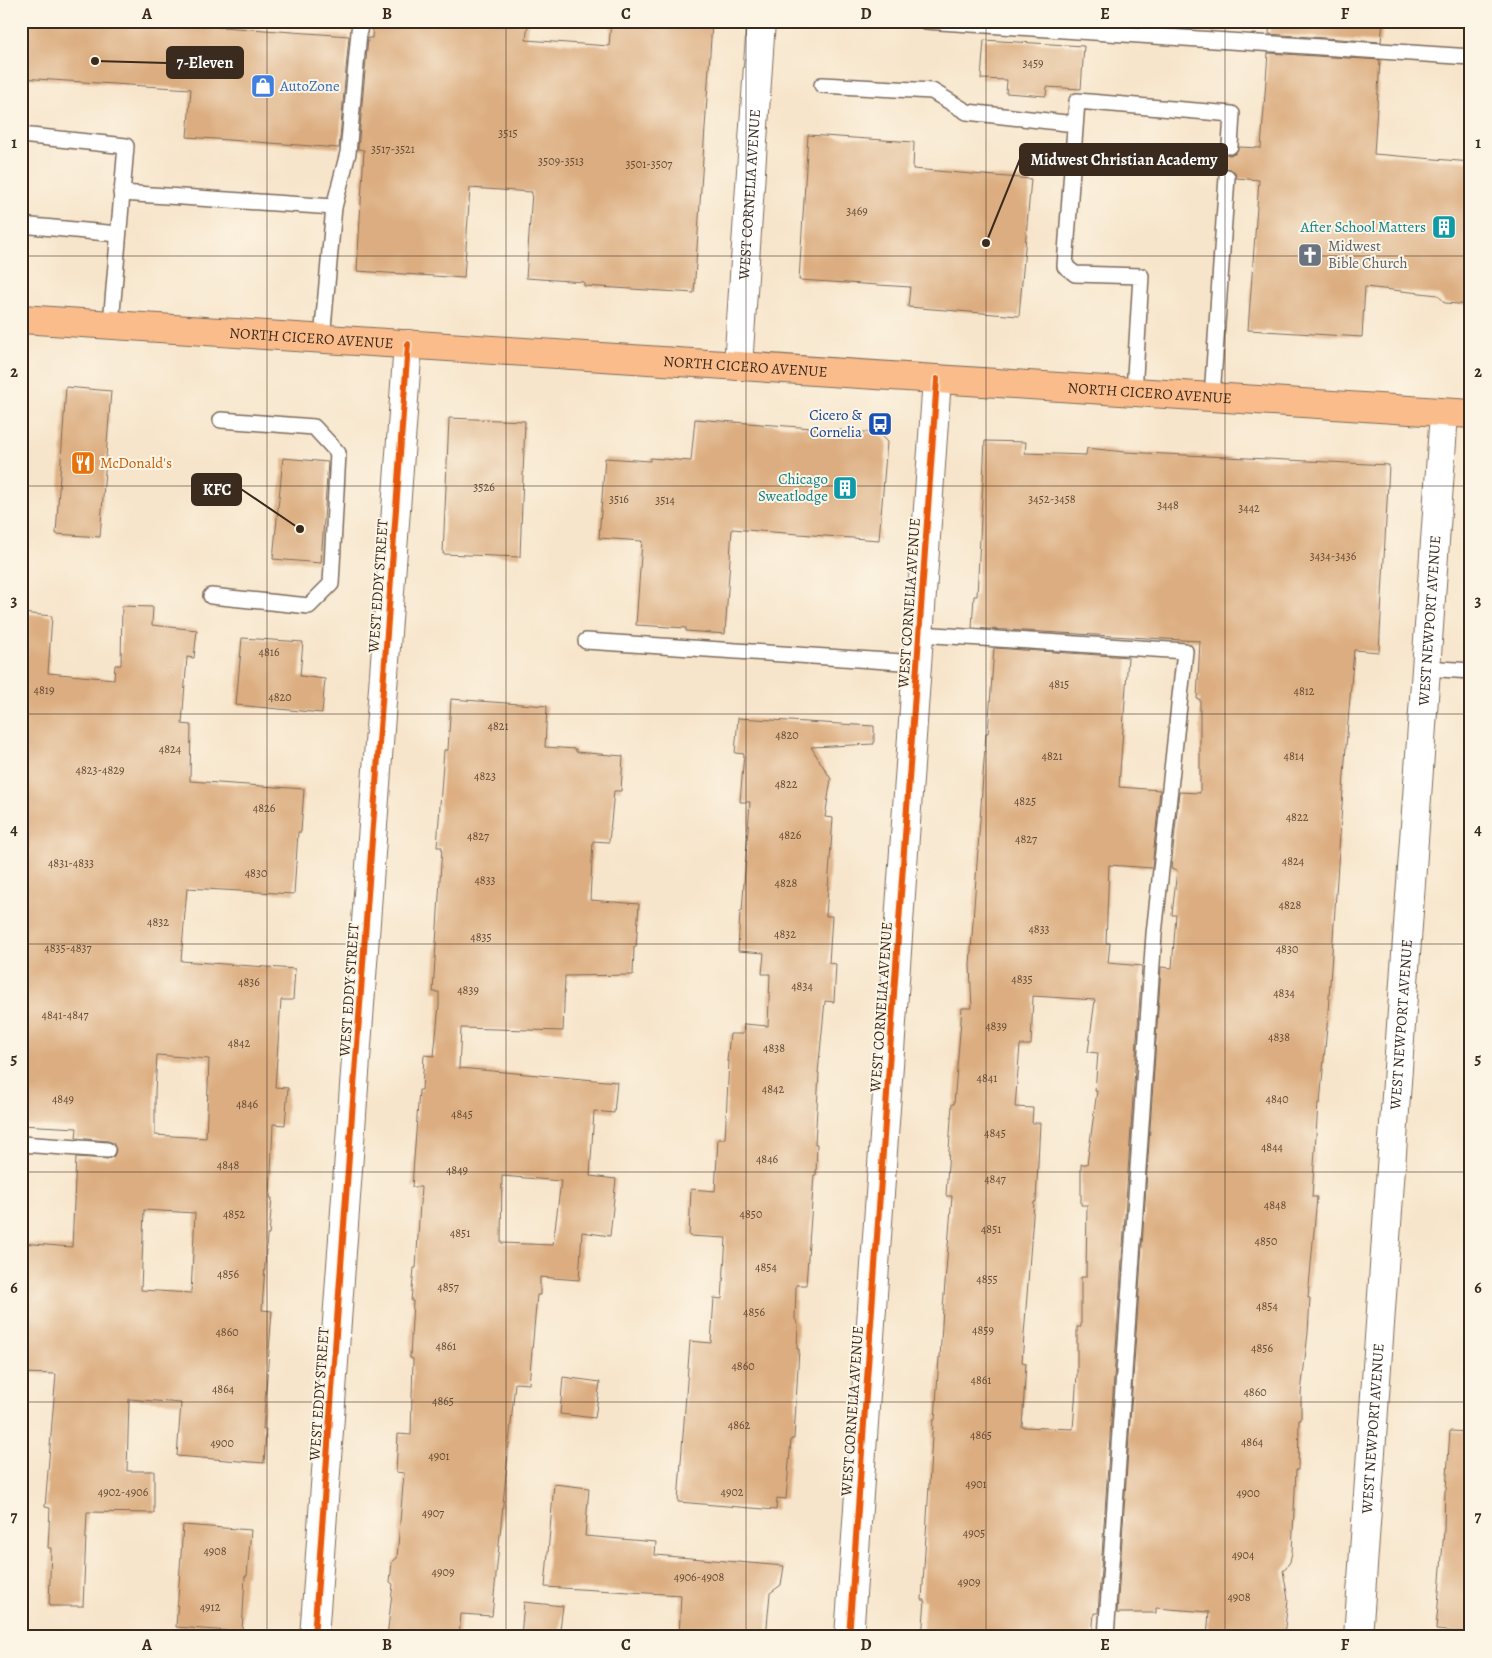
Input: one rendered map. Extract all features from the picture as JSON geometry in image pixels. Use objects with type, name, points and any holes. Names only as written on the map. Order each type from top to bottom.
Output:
[{"type":"main road","name":"NORTH CICERO AVENUE","points":[[21,319],[1471,414]]},
{"type":"street","name":"WEST CORNELIA AVENUE","points":[[738,366],[761,21]]},
{"type":"street","name":"WEST EDDY STREET","points":[[314,1637],[408,344]]},
{"type":"street","name":"WEST CORNELIA AVENUE","points":[[849,1637],[937,379]]},
{"type":"street","name":"WEST NEWPORT AVENUE","points":[[1358,1637],[1444,412]]},
{"type":"lane","points":[[322,339],[334,207],[348,153],[360,21]]},
{"type":"lane","points":[[925,21],[1471,57]]},
{"type":"lane","points":[[822,85],[932,91],[967,112],[1075,124]]},
{"type":"lane","points":[[1134,392],[1141,276],[1075,274],[1065,266],[1077,101],[1232,114],[1230,146]]},
{"type":"lane","points":[[22,139],[126,146],[110,324]]},
{"type":"lane","points":[[1212,397],[1227,177]]},
{"type":"lane","points":[[122,193],[334,207]]},
{"type":"lane","points":[[21,225],[118,234]]},
{"type":"lane","points":[[211,596],[310,606],[331,584],[338,453],[314,427],[221,420]]},
{"type":"lane","points":[[920,634],[1185,651],[1154,934],[1106,1637]]},
{"type":"lane","points":[[586,641],[918,663]]},
{"type":"lane","points":[[1426,668],[1471,671]]},
{"type":"lane","points":[[21,1144],[107,1150]]},
{"type":"building","points":[[21,21],[180,21],[180,24],[349,36],[339,148],[187,137],[191,89],[21,78]]},
{"type":"building","points":[[373,21],[510,21],[528,23],[526,40],[609,46],[611,21],[712,23],[694,293],[584,286],[584,282],[526,278],[532,192],[470,188],[464,278],[357,271],[364,150],[358,149],[368,38],[372,38]]},
{"type":"building","points":[[1270,21],[1383,21],[1381,42],[1269,34]]},
{"type":"building","points":[[984,40],[1084,46],[1081,89],[1047,87],[1046,96],[1006,93],[1007,80],[981,79]]},
{"type":"building","name":"Midwest Bible Church","points":[[1268,53],[1380,60],[1374,154],[1471,162],[1471,305],[1445,303],[1438,295],[1365,287],[1362,337],[1248,330],[1259,180],[1236,178],[1235,172],[1228,168],[1222,169],[1218,175],[1220,145],[1224,153],[1229,155],[1235,154],[1239,147],[1261,148]]},
{"type":"building","points":[[808,135],[914,142],[913,169],[1031,179],[1019,316],[908,307],[910,287],[799,280]]},
{"type":"building","name":"McDonald's","points":[[66,387],[111,391],[100,537],[56,534]]},
{"type":"building","points":[[449,418],[525,421],[520,557],[443,554]]},
{"type":"building","points":[[695,419],[878,433],[887,442],[879,540],[732,529],[725,634],[686,631],[686,628],[636,625],[642,541],[599,538],[605,458],[650,461],[650,458],[691,461]]},
{"type":"building","points":[[985,441],[1026,442],[1025,453],[1086,455],[1087,448],[1125,452],[1389,465],[1379,652],[1354,650],[1327,1027],[1320,1103],[1318,1103],[1312,1197],[1317,1197],[1308,1298],[1310,1298],[1308,1333],[1301,1393],[1301,1420],[1299,1420],[1298,1470],[1296,1470],[1292,1552],[1290,1562],[1283,1571],[1288,1599],[1284,1637],[1207,1637],[1209,1612],[1156,1608],[1156,1613],[1117,1613],[1161,967],[1172,968],[1176,915],[1172,915],[1177,870],[1171,869],[1179,792],[1200,793],[1200,699],[1197,699],[1200,641],[972,628],[974,596],[977,596]]},
{"type":"building","points":[[283,458],[328,462],[321,563],[273,559]]},
{"type":"building","points":[[122,606],[153,607],[152,625],[197,630],[194,658],[187,657],[182,724],[191,725],[190,781],[304,789],[301,832],[298,832],[294,894],[187,888],[181,961],[295,969],[293,1000],[281,1000],[275,1087],[288,1088],[285,1125],[273,1124],[270,1198],[272,1198],[269,1235],[267,1235],[262,1310],[272,1311],[263,1429],[266,1429],[264,1463],[177,1456],[181,1403],[129,1399],[127,1471],[154,1471],[154,1513],[87,1512],[83,1606],[49,1606],[51,1548],[48,1548],[50,1508],[45,1507],[56,1374],[21,1373],[21,1243],[72,1247],[76,1157],[107,1159],[114,1156],[116,1150],[113,1143],[108,1141],[76,1138],[77,1128],[21,1125],[21,613],[52,616],[48,673],[114,679],[115,665],[121,665]],"holes":[[[157,1055],[209,1059],[206,1138],[155,1135]],[[144,1210],[195,1213],[191,1293],[141,1290]]]},
{"type":"building","points":[[242,638],[303,642],[300,676],[325,679],[322,713],[236,705]]},
{"type":"building","points":[[994,648],[1128,657],[1119,787],[1160,790],[1152,868],[1109,865],[1106,943],[1110,943],[1108,963],[1142,966],[1098,1613],[1094,1613],[1092,1637],[922,1637],[925,1600],[922,1600],[933,1420],[935,1420],[952,1196],[946,1196],[952,1104],[954,1104],[962,1008],[972,1008],[970,965],[986,733],[988,733]],"holes":[[[1033,996],[1095,1000],[1088,1052],[1098,1053],[1095,1091],[1097,1091],[1087,1164],[1081,1164],[1081,1205],[1087,1205],[1086,1277],[1081,1277],[1081,1327],[1077,1327],[1077,1375],[1073,1429],[1022,1427],[1026,1363],[1022,1362],[1034,1202],[1036,1202],[1040,1123],[1032,1123],[1033,1108],[1015,1107],[1020,1045],[1031,1045]]]},
{"type":"building","points":[[451,699],[547,706],[545,747],[576,749],[576,752],[623,756],[621,791],[614,791],[609,842],[593,841],[590,900],[639,904],[633,975],[565,976],[563,1031],[461,1028],[459,1068],[617,1082],[614,1113],[594,1111],[590,1176],[616,1179],[610,1236],[582,1232],[579,1280],[540,1277],[540,1295],[537,1295],[529,1384],[515,1383],[492,1616],[461,1614],[459,1637],[387,1637],[393,1584],[390,1582],[392,1562],[397,1558],[404,1473],[396,1472],[398,1434],[411,1435],[413,1359],[410,1358],[413,1301],[411,1301],[414,1268],[416,1268],[421,1187],[412,1187],[419,1090],[422,1090],[424,1055],[434,1056],[439,1005],[439,992],[433,992],[442,847],[437,847],[444,750],[448,750]],"holes":[[[502,1176],[561,1181],[553,1245],[501,1243]]]},
{"type":"building","points":[[738,718],[874,726],[874,744],[811,747],[831,779],[825,817],[833,818],[826,916],[832,916],[829,963],[836,964],[834,1002],[825,1001],[818,1073],[815,1144],[817,1144],[816,1175],[814,1175],[806,1285],[796,1285],[795,1319],[798,1324],[797,1349],[799,1349],[794,1439],[791,1439],[786,1499],[777,1498],[776,1510],[678,1502],[690,1341],[711,1343],[714,1298],[722,1299],[726,1238],[689,1236],[691,1189],[715,1191],[718,1139],[725,1139],[729,1061],[727,1061],[730,1034],[743,1034],[744,1024],[768,1026],[770,974],[762,974],[764,953],[738,951],[750,802],[740,802],[744,754],[735,753]]},
{"type":"building","points":[[563,1377],[600,1382],[595,1418],[560,1414]]},
{"type":"building","points":[[1450,1431],[1471,1432],[1471,1633],[1436,1630]]},
{"type":"building","points":[[554,1484],[589,1488],[585,1536],[656,1542],[655,1555],[784,1566],[781,1585],[770,1593],[766,1637],[679,1637],[681,1595],[545,1587]]},
{"type":"building","points":[[183,1525],[251,1530],[247,1576],[245,1576],[242,1632],[176,1627]]},
{"type":"building","points":[[524,1602],[563,1606],[559,1637],[521,1637]]},
{"type":"cycle path","points":[[314,1637],[408,344]]},
{"type":"cycle path","points":[[849,1637],[937,379]]},
{"type":"place","name":"7-Eleven","points":[[95,61]]},
{"type":"place","name":"AutoZone","points":[[263,86]]},
{"type":"place","name":"After School Matters","points":[[1444,227]]},
{"type":"place","name":"Midwest Christian Academy","points":[[986,243]]},
{"type":"place","name":"Midwest Bible Church","points":[[1310,255]]},
{"type":"place","name":"Cicero & Cornelia","points":[[880,424]]},
{"type":"place","name":"McDonald's","points":[[83,463]]},
{"type":"place","name":"Chicago Sweatlodge","points":[[845,488]]},
{"type":"place","name":"KFC","points":[[300,529]]}]
